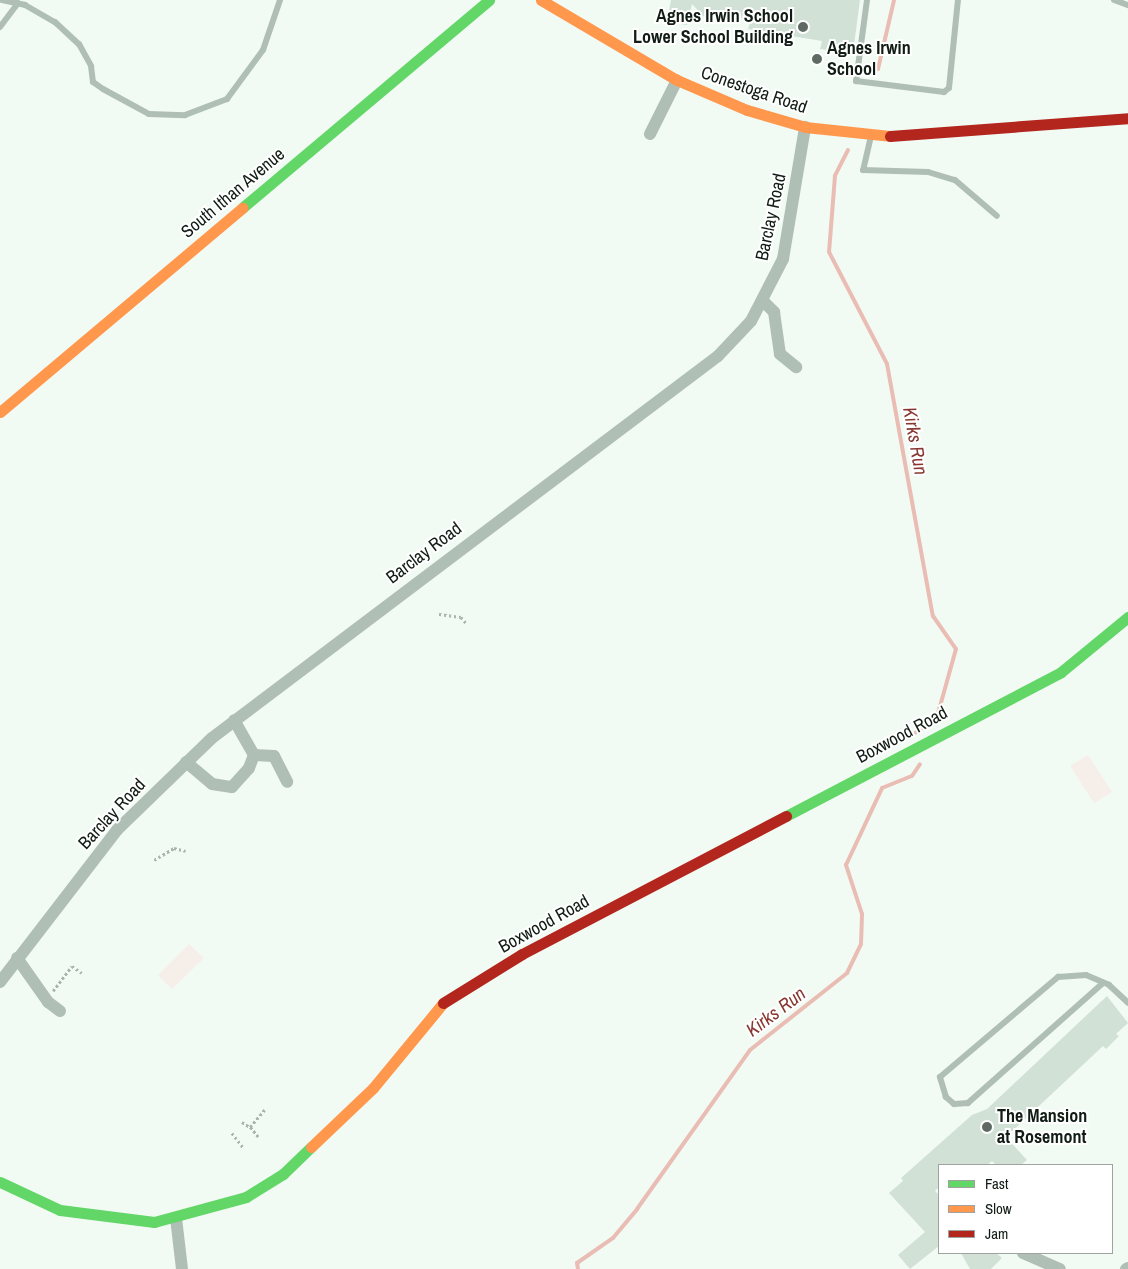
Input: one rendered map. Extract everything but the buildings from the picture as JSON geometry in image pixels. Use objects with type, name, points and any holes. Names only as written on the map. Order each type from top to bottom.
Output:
[{"type":"street","name":"South Ithan Avenue","points":[[0,412],[489,0]]},
{"type":"street","name":"Conestoga Road","points":[[541,0],[677,80],[747,110],[805,127],[872,135],[961,134],[1128,118]]},
{"type":"street","points":[[650,134],[677,80]]},
{"type":"street","name":"Barclay Road","points":[[0,982],[117,830],[186,762],[234,720],[718,356],[763,301],[783,259],[805,127]]},
{"type":"street","points":[[763,301],[774,312],[780,354],[796,367]]},
{"type":"street","name":"Boxwood Road","points":[[0,1182],[60,1210],[90,1216],[154,1222],[176,1218],[246,1197],[283,1174],[373,1088],[439,1006],[491,973],[1062,672],[1128,617]]},
{"type":"street","points":[[234,720],[254,754]]},
{"type":"street","points":[[186,762],[212,784],[232,787],[249,768],[254,754]]},
{"type":"street","points":[[254,754],[274,756],[287,782]]},
{"type":"street","points":[[17,958],[46,999],[60,1011]]},
{"type":"street","points":[[176,1218],[182,1269]]},
{"type":"street","points":[[1025,1254],[1060,1269]]},
{"type":"lane","points":[[2,0],[18,4],[55,22],[79,44],[91,66],[93,82],[102,89],[149,114],[184,115],[227,99],[262,50],[280,0]]},
{"type":"lane","points":[[867,0],[856,81],[947,91],[958,0]]},
{"type":"lane","points":[[1114,0],[1128,5]]},
{"type":"lane","points":[[0,27],[18,4]]},
{"type":"lane","points":[[872,135],[863,170],[928,172],[955,180],[997,216]]},
{"type":"lane","points":[[1103,983],[968,1102],[954,1104],[946,1097],[940,1077],[1058,977],[1086,975],[1103,983],[1128,1003]]},
{"type":"path","points":[[439,614],[461,617],[466,623]]},
{"type":"path","points":[[154,860],[174,848],[186,851]]},
{"type":"path","points":[[46,999],[72,966],[82,973]]},
{"type":"path","points":[[250,1127],[264,1109]]},
{"type":"path","points":[[242,1122],[250,1127],[258,1137]]},
{"type":"path","points":[[232,1133],[243,1147]]},
{"type":"shaded area","points":[[1088,755],[1112,792],[1094,803],[1070,766]]},
{"type":"shaded area","points":[[189,944],[204,958],[172,989],[158,975]]},
{"type":"waterway","name":"Kirks Run","points":[[878,69],[894,0]]},
{"type":"waterway","name":"Kirks Run","points":[[848,150],[835,176],[829,252],[887,364],[933,616],[956,649],[937,717],[916,732]]},
{"type":"waterway","name":"Kirks Run","points":[[578,1269],[577,1263],[613,1238],[637,1209],[750,1050],[847,973],[861,944],[862,914],[846,865],[882,788],[912,776],[920,764]]},
{"type":"traffic: fast","points":[[242,208],[489,0]]},
{"type":"traffic: fast","points":[[786,816],[1061,672],[1128,617]]},
{"type":"traffic: fast","points":[[0,1182],[60,1210],[154,1222],[246,1197],[283,1174],[311,1147]]},
{"type":"traffic: slow","points":[[541,0],[677,80],[747,110],[805,127],[890,136]]},
{"type":"traffic: slow","points":[[0,412],[242,208]]},
{"type":"traffic: slow","points":[[311,1147],[373,1088],[443,1003]]},
{"type":"traffic: jam","points":[[890,136],[1128,118]]},
{"type":"traffic: jam","points":[[443,1003],[522,954],[786,816]]},
{"type":"place","name":"Agnes Irwin School Lower School Building","points":[[803,27]]},
{"type":"place","name":"Agnes Irwin School","points":[[817,59]]},
{"type":"place","name":"The Mansion at Rosemont","points":[[987,1127]]}]
